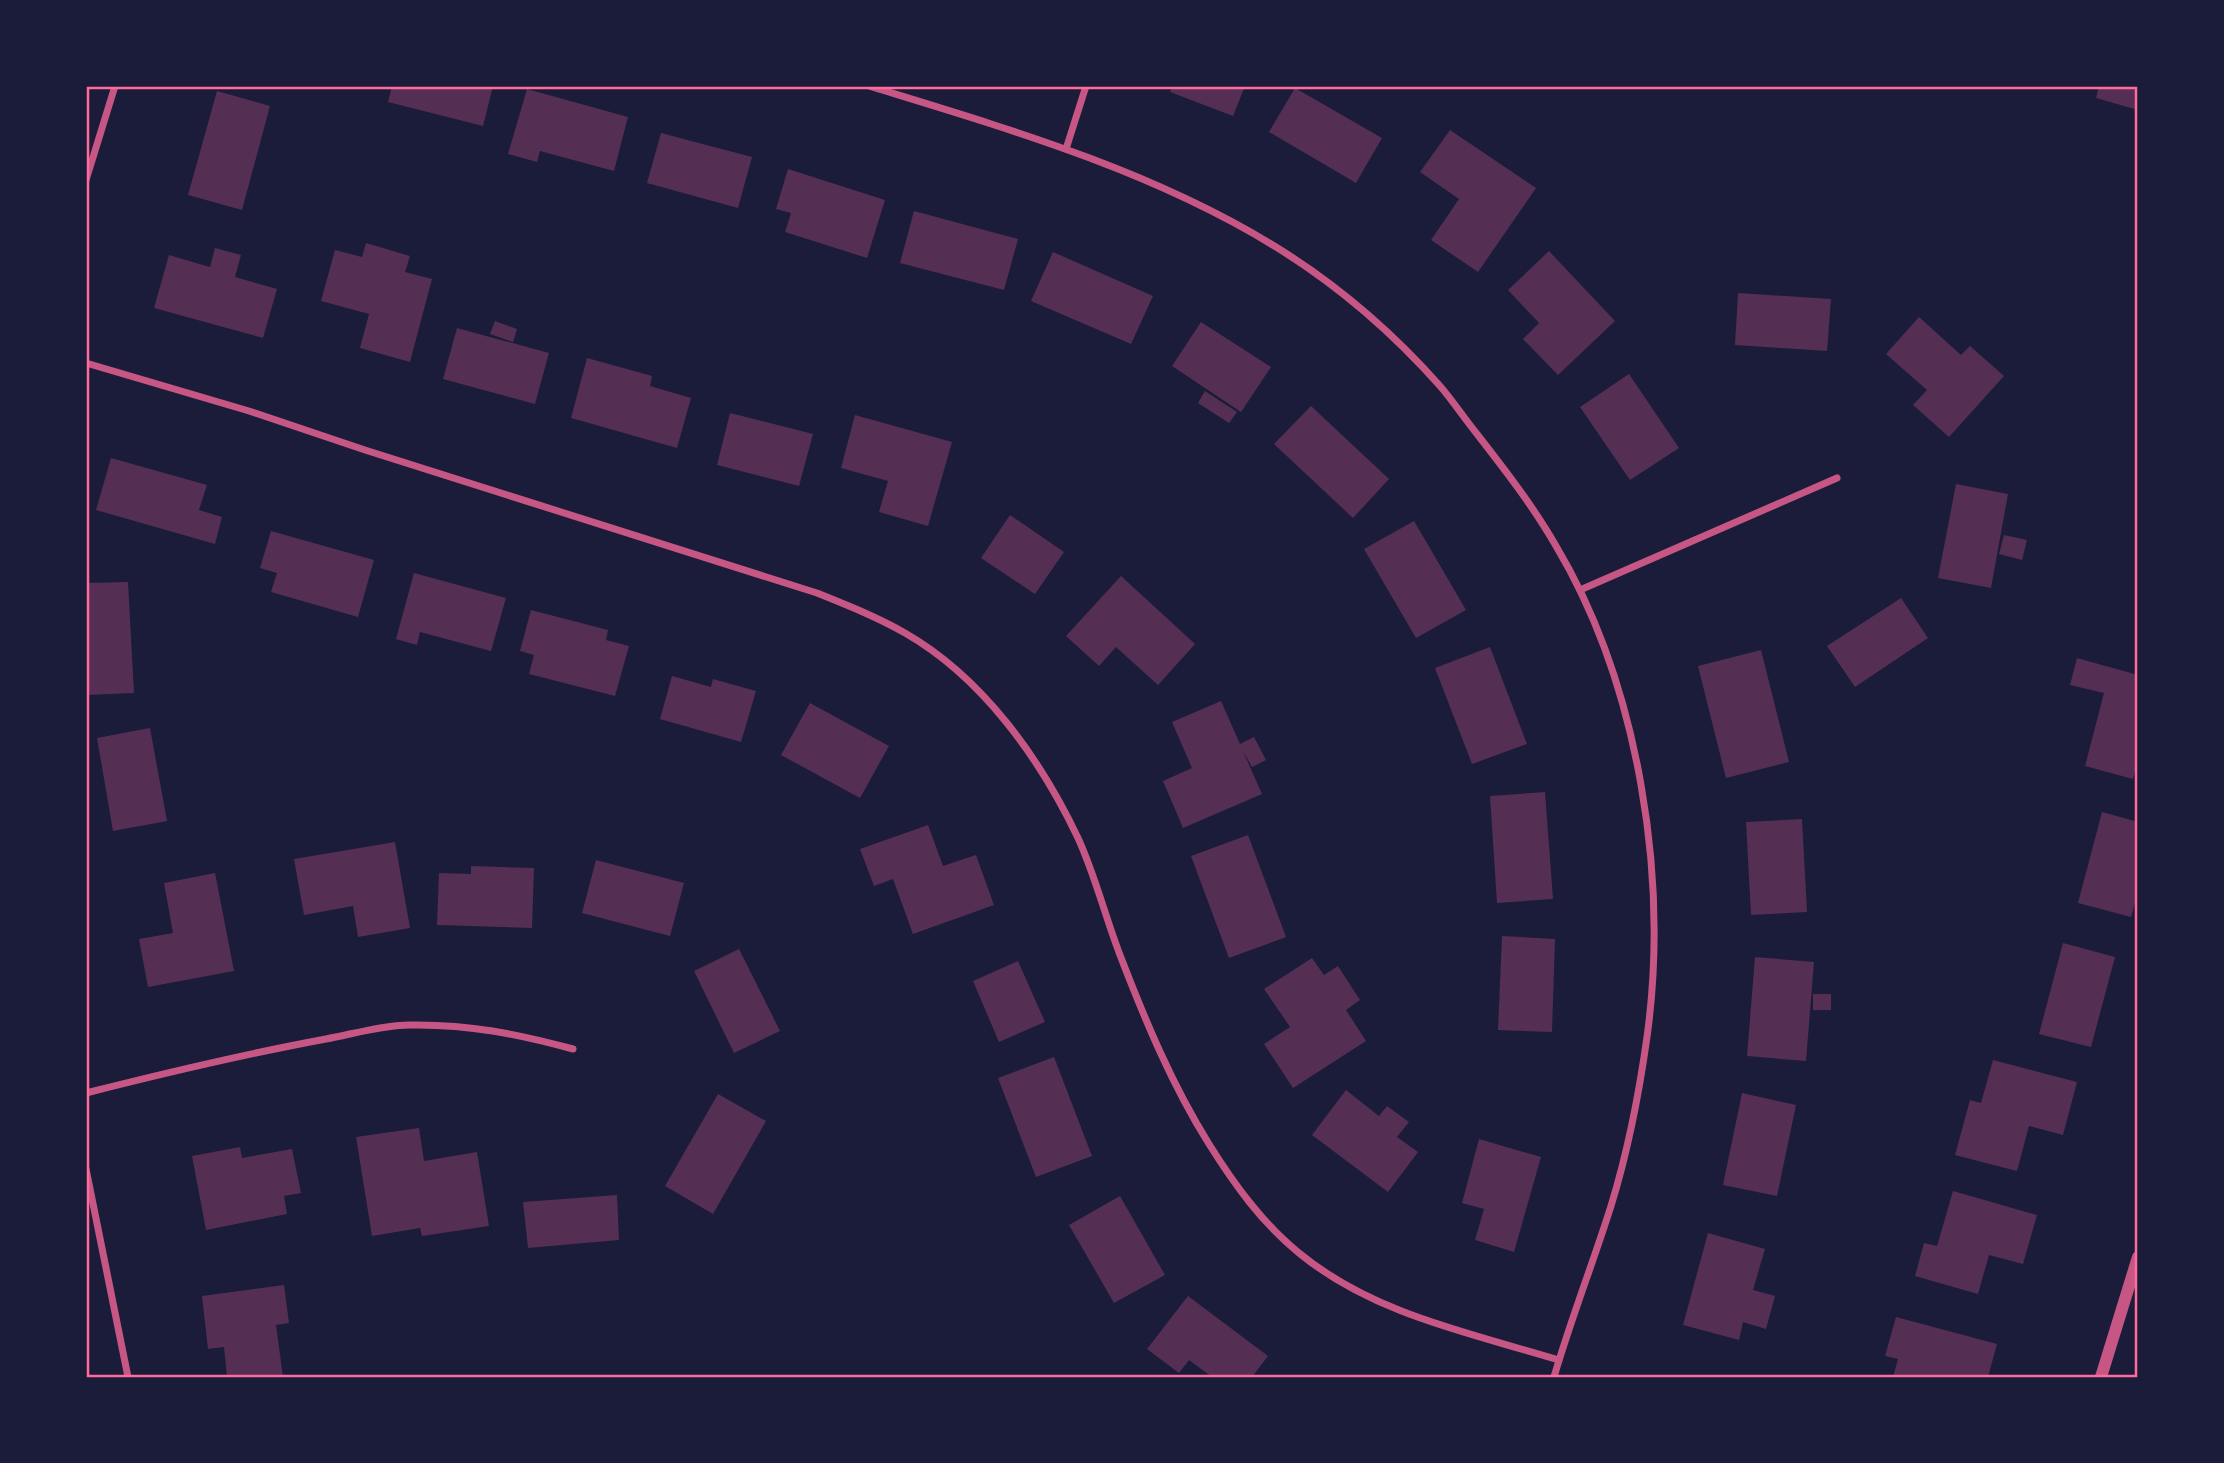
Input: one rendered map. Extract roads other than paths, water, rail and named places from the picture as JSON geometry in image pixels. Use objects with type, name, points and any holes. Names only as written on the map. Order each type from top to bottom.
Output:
[{"type":"street","points":[[86,180],[115,86]]},
{"type":"street","points":[[869,86],[1066,149],[1137,176],[1214,212],[1278,248],[1336,289],[1391,335],[1439,386],[1519,488],[1557,547],[1580,590],[1606,654],[1629,727],[1644,804],[1652,881],[1653,952],[1648,1033],[1635,1112],[1611,1204],[1554,1377]]},
{"type":"street","points":[[1066,149],[1086,86]]},
{"type":"street","points":[[86,363],[248,411],[817,593],[858,609],[907,634],[965,677],[1017,735],[1051,786],[1079,840],[1121,957],[1173,1080],[1229,1176],[1270,1227],[1300,1255],[1358,1293],[1405,1314],[1559,1360]]},
{"type":"street","points":[[1580,590],[1837,478]]},
{"type":"street","points":[[86,1093],[245,1055],[407,1025],[463,1026],[519,1034],[573,1049]]},
{"type":"street","points":[[86,1169],[128,1377]]},
{"type":"street","points":[[2101,1377],[2138,1256]]}]
